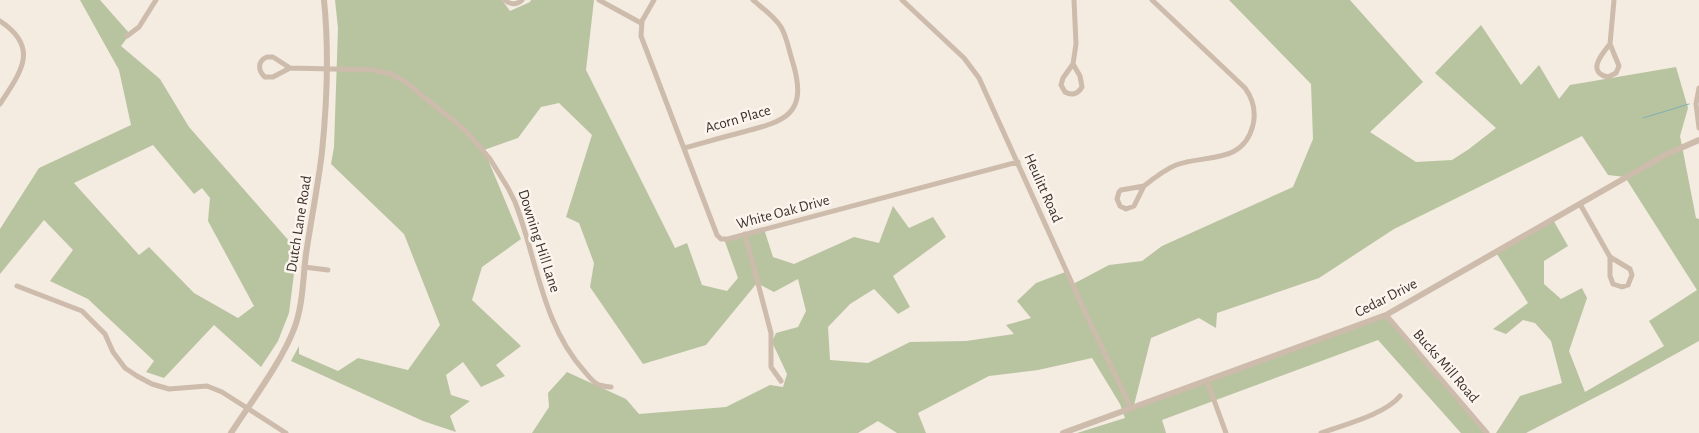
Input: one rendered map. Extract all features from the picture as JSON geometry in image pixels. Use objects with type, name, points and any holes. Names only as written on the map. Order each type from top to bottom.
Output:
[{"type":"street","points":[[127,36],[139,27],[156,0]]},
{"type":"street","name":"Dutch Lane Road","points":[[231,433],[280,357],[294,330],[299,314],[304,267],[322,152],[326,68],[324,0]]},
{"type":"street","points":[[505,0],[512,4],[517,4],[522,0]]},
{"type":"street","points":[[598,0],[641,23],[654,0]]},
{"type":"street","name":"Acorn Place","points":[[684,148],[776,122],[790,112],[796,101],[797,78],[783,32],[776,21],[753,0]]},
{"type":"street","name":"Heulitt Road","points":[[902,0],[964,58],[974,70],[1131,408]]},
{"type":"street","points":[[1073,64],[1080,76],[1082,87],[1077,93],[1071,95],[1065,92],[1061,85],[1063,78],[1073,64],[1076,44],[1074,0]]},
{"type":"street","points":[[1144,186],[1121,190],[1117,196],[1120,206],[1126,209],[1134,206],[1144,186],[1161,172],[1175,165],[1222,156],[1237,149],[1247,139],[1254,118],[1252,101],[1245,88],[1152,0]]},
{"type":"street","points":[[1610,44],[1597,63],[1597,70],[1600,74],[1608,77],[1616,73],[1618,66],[1610,44],[1614,0]]},
{"type":"street","points":[[0,21],[11,28],[17,36],[25,58],[20,73],[0,104]]},
{"type":"street","name":"White Oak Drive","points":[[641,23],[640,33],[643,43],[717,235],[721,239],[725,240],[1018,162]]},
{"type":"street","points":[[270,57],[290,68],[270,78],[261,74],[259,67],[263,58],[270,57]]},
{"type":"street","name":"Downing Hill Lane","points":[[290,68],[386,72],[398,78],[444,112],[479,144],[499,172],[515,202],[544,296],[560,337],[570,354],[591,378],[601,386],[611,387]]},
{"type":"street","points":[[1699,88],[1696,104],[1699,128]]},
{"type":"street","name":"Cedar Drive","points":[[1063,433],[1386,315],[1665,155],[1699,140]]},
{"type":"street","points":[[1580,204],[1610,257],[1610,276],[1613,284],[1622,287],[1628,285],[1632,279],[1632,272],[1628,267],[1610,257]]},
{"type":"street","points":[[744,234],[770,333],[771,367],[781,381]]},
{"type":"street","points":[[304,267],[328,270]]},
{"type":"street","points":[[17,286],[82,310],[105,334],[113,352],[125,368],[137,376],[152,384],[169,389],[207,386],[222,392],[286,433]]},
{"type":"street","name":"Bucks Mill Road","points":[[1386,315],[1488,433]]},
{"type":"street","points":[[1207,381],[1226,433]]},
{"type":"street","points":[[1321,433],[1381,411],[1400,396]]},
{"type":"green space","points":[[80,0],[100,0],[130,34],[121,46],[160,79],[189,127],[297,250],[289,313],[278,341],[261,367],[214,325],[164,378],[146,372],[154,361],[88,299],[50,281],[73,250],[44,220],[0,274],[0,229],[39,168],[131,125],[119,70]],"holes":[[[153,145],[194,194],[202,188],[210,198],[208,221],[254,306],[238,318],[194,293],[149,247],[139,255],[74,183]]]},
{"type":"green space","points":[[335,0],[502,0],[510,11],[531,0],[594,0],[586,70],[675,248],[687,243],[702,285],[727,291],[738,278],[724,239],[764,229],[773,257],[794,264],[854,237],[879,243],[893,206],[909,228],[933,217],[946,237],[893,276],[910,307],[898,314],[874,289],[850,304],[828,327],[830,360],[868,363],[910,342],[966,341],[1014,334],[1006,325],[1031,318],[1017,301],[1036,283],[1068,271],[1073,284],[1109,265],[1142,261],[1162,246],[1293,187],[1313,139],[1311,84],[1229,0],[1350,0],[1423,82],[1370,132],[1416,162],[1452,160],[1496,128],[1435,73],[1481,25],[1521,85],[1539,65],[1559,99],[1570,85],[1676,67],[1688,108],[1680,136],[1696,218],[1699,219],[1699,341],[1526,433],[1496,433],[1520,396],[1562,383],[1551,341],[1535,323],[1523,320],[1506,334],[1493,329],[1528,303],[1495,251],[1552,218],[1568,246],[1544,261],[1544,284],[1561,299],[1582,288],[1587,298],[1569,351],[1585,392],[1664,346],[1649,321],[1697,290],[1625,177],[1608,175],[1582,136],[1394,229],[1319,278],[1217,313],[1216,328],[1199,318],[1151,338],[1134,405],[1384,313],[1489,433],[1461,433],[1378,340],[1162,420],[1166,433],[1077,433],[1125,418],[1120,404],[1092,358],[1038,370],[989,376],[918,413],[926,433],[897,433],[878,421],[858,433],[532,433],[549,407],[548,393],[567,372],[626,399],[639,414],[726,407],[770,385],[783,387],[787,374],[772,342],[776,333],[798,327],[806,311],[798,279],[774,292],[757,283],[706,345],[643,364],[590,287],[594,263],[579,223],[566,217],[592,135],[559,103],[541,107],[518,138],[484,150],[521,239],[482,267],[472,300],[521,346],[496,365],[505,376],[481,387],[463,362],[446,375],[451,395],[470,401],[450,416],[456,432],[423,421],[291,361],[299,346],[299,354],[338,371],[358,358],[408,370],[440,325],[404,234],[331,164],[334,147],[338,28]]},
{"type":"waterway","points":[[1643,118],[1689,104]]}]
